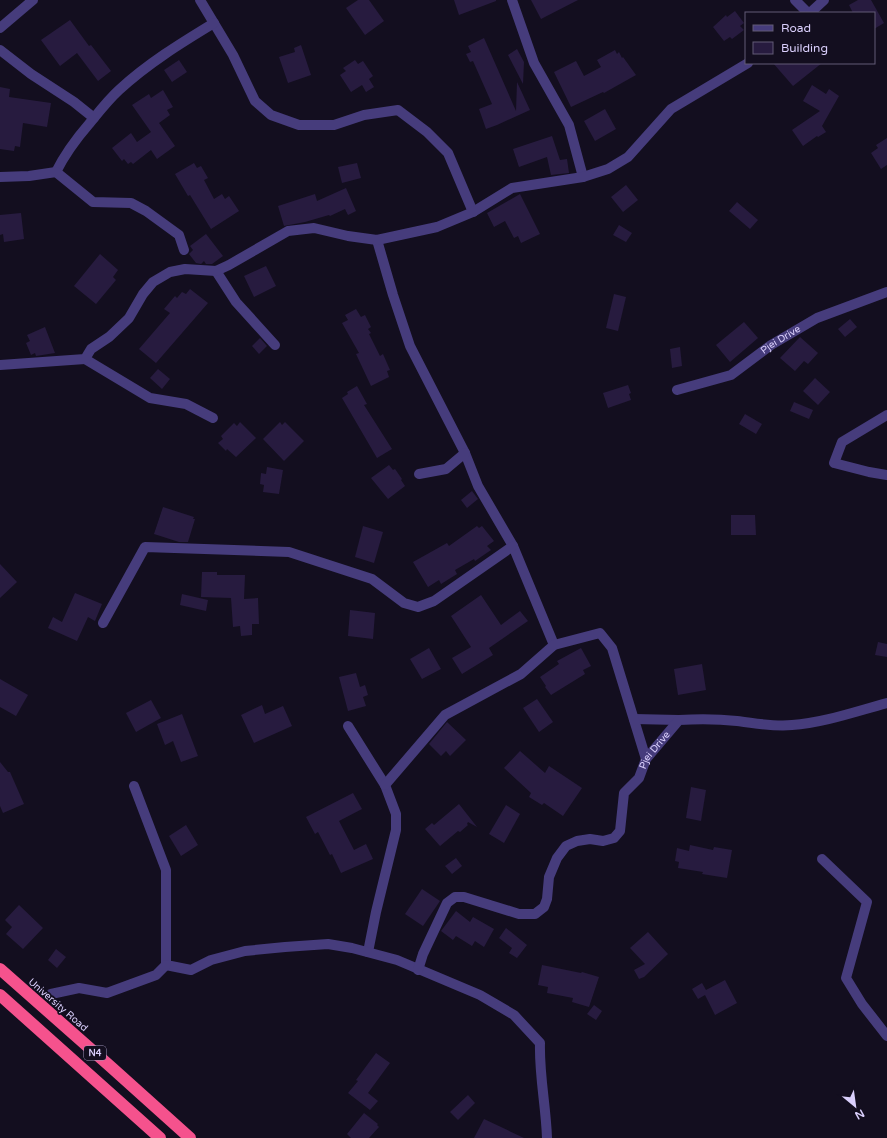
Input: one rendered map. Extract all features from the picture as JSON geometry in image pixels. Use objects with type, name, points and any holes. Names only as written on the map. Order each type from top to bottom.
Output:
[{"type":"highway","name":"University Road","points":[[0,969],[190,1138]]},
{"type":"highway","name":"N4","points":[[0,995],[160,1138]]},
{"type":"street","points":[[0,28],[33,0]]},
{"type":"street","points":[[200,0],[233,55],[255,101],[271,115],[299,125],[334,125],[364,115],[398,110],[427,132],[448,153],[473,212]]},
{"type":"street","points":[[512,0],[534,63],[569,125],[583,177]]},
{"type":"street","points":[[795,0],[808,12]]},
{"type":"street","points":[[810,12],[824,0]]},
{"type":"street","points":[[56,172],[76,140],[119,90],[187,39],[214,23]]},
{"type":"street","points":[[0,50],[31,74],[74,102],[94,118]]},
{"type":"street","points":[[85,359],[91,350],[109,337],[129,318],[143,294],[153,282],[170,272],[185,269],[216,271],[288,231],[314,228],[348,236],[377,240],[437,227],[473,212],[512,188],[583,177],[608,169],[628,157],[671,109],[746,64]]},
{"type":"street","points":[[0,177],[28,176],[56,172],[93,202],[131,203],[146,211],[179,235],[184,250]]},
{"type":"street","points":[[377,240],[410,346],[465,453],[478,486],[513,546],[554,644]]},
{"type":"street","points":[[216,271],[236,302],[275,345]]},
{"type":"street","name":"Pjei Drive","points":[[677,390],[732,375],[771,345],[817,318],[887,292]]},
{"type":"street","points":[[0,365],[85,359],[150,398],[186,404],[213,418]]},
{"type":"street","points":[[887,415],[842,442],[834,463],[887,475]]},
{"type":"street","points":[[419,474],[446,469],[465,453]]},
{"type":"street","points":[[103,623],[145,547],[289,552],[372,579],[404,603],[418,607],[434,601],[513,546]]},
{"type":"street","points":[[385,785],[445,715],[521,674],[554,644],[600,633],[612,648],[646,759]]},
{"type":"street","points":[[634,719],[699,719],[737,721],[766,726],[792,725],[813,722],[887,703]]},
{"type":"street","name":"Pjei Drive","points":[[418,970],[423,954],[447,903],[456,897],[464,897],[519,914],[535,914],[544,907],[547,899],[549,877],[557,858],[566,846],[577,841],[590,839],[603,841],[614,838],[620,831],[624,793],[639,778],[646,759],[679,720]]},
{"type":"street","points":[[348,726],[385,785],[396,814],[396,830],[368,952]]},
{"type":"street","points":[[51,994],[79,988],[107,993],[156,975],[166,965],[166,870],[134,786]]},
{"type":"street","points":[[822,860],[867,902],[846,978],[862,1004],[887,1036]]},
{"type":"street","points":[[166,965],[191,970],[211,960],[245,952],[328,944],[352,948],[397,960],[480,995],[514,1015],[540,1043],[540,1067],[547,1138]]},
{"type":"building","points":[[358,0],[369,0],[384,21],[365,35],[346,8]]},
{"type":"building","points":[[454,0],[496,0],[496,1],[459,15]]},
{"type":"building","points":[[531,0],[578,0],[541,19]]},
{"type":"building","points":[[858,0],[871,0],[884,23],[875,28],[875,12],[852,12],[849,5]]},
{"type":"building","points":[[735,11],[744,23],[740,26],[744,30],[732,39],[730,37],[724,41],[713,27],[726,15],[727,17]]},
{"type":"building","points":[[70,20],[89,46],[91,45],[111,71],[98,81],[77,53],[60,66],[41,40]]},
{"type":"building","points":[[484,38],[516,111],[517,82],[530,110],[486,129],[479,109],[492,104],[473,61],[470,62],[466,54],[471,52],[468,46]]},
{"type":"building","points":[[301,45],[311,75],[288,83],[279,57],[295,52],[294,48]]},
{"type":"building","points":[[517,49],[524,62],[523,84],[508,55]]},
{"type":"building","points":[[615,50],[617,54],[619,52],[636,75],[604,93],[603,92],[571,107],[554,72],[576,61],[584,76],[601,67],[597,60]]},
{"type":"building","points":[[179,60],[187,72],[172,82],[164,70]]},
{"type":"building","points":[[355,60],[358,64],[363,61],[373,76],[369,79],[374,87],[366,92],[362,85],[351,92],[340,75],[346,71],[343,68]]},
{"type":"building","points":[[774,64],[821,64],[793,86]]},
{"type":"building","points":[[812,85],[826,94],[829,89],[839,96],[822,126],[826,132],[818,137],[817,136],[803,146],[792,130],[820,111],[803,101]]},
{"type":"building","points":[[0,87],[10,89],[9,97],[51,103],[47,127],[23,123],[20,147],[15,146],[14,151],[0,149]]},
{"type":"building","points":[[163,90],[173,107],[167,110],[170,115],[159,123],[175,146],[157,159],[151,150],[133,164],[131,162],[128,164],[124,159],[122,161],[112,148],[131,133],[137,142],[151,132],[132,105],[149,94],[151,98]]},
{"type":"building","points":[[605,109],[616,129],[595,141],[584,121]]},
{"type":"building","points":[[552,136],[560,160],[567,159],[569,173],[551,175],[547,157],[519,167],[513,149]]},
{"type":"building","points":[[887,138],[887,165],[881,169],[871,153],[878,148],[876,145]]},
{"type":"building","points":[[194,163],[197,168],[201,166],[208,178],[204,180],[214,199],[222,194],[225,199],[229,196],[239,211],[211,229],[175,174]]},
{"type":"building","points":[[357,163],[361,178],[342,183],[338,167]]},
{"type":"building","points":[[626,185],[638,200],[623,212],[611,197]]},
{"type":"building","points":[[346,188],[356,211],[348,215],[345,209],[330,216],[284,226],[278,206],[315,194],[317,201]]},
{"type":"building","points":[[520,194],[540,234],[521,243],[518,236],[514,238],[505,221],[494,227],[487,213]]},
{"type":"building","points":[[737,202],[758,220],[750,229],[729,211]]},
{"type":"building","points":[[21,213],[24,239],[4,242],[3,234],[0,235],[0,215]]},
{"type":"building","points":[[619,225],[632,233],[626,242],[613,235]]},
{"type":"building","points":[[206,234],[223,256],[212,264],[206,264],[204,261],[201,264],[196,263],[189,254],[193,250],[190,246]]},
{"type":"building","points":[[100,254],[118,270],[113,277],[116,280],[96,304],[74,286]]},
{"type":"building","points":[[266,266],[276,286],[254,297],[244,276]]},
{"type":"building","points":[[190,289],[208,303],[156,363],[139,349],[170,313],[164,309],[175,296],[177,298],[182,292],[186,294]]},
{"type":"building","points":[[614,294],[626,297],[618,331],[606,328]]},
{"type":"building","points":[[356,309],[361,317],[365,315],[371,327],[368,329],[371,333],[369,334],[380,356],[383,354],[390,370],[387,371],[389,377],[371,386],[356,354],[359,353],[342,323],[348,320],[345,315]]},
{"type":"building","points":[[850,319],[857,327],[845,337],[838,329]]},
{"type":"building","points":[[744,322],[758,338],[730,362],[716,345]]},
{"type":"building","points":[[45,327],[55,353],[36,356],[35,353],[31,355],[26,343],[30,341],[27,335]]},
{"type":"building","points":[[800,337],[818,353],[808,364],[804,361],[795,371],[780,358]]},
{"type":"building","points":[[260,338],[267,346],[259,354],[252,346]]},
{"type":"building","points":[[680,347],[682,366],[672,368],[670,349]]},
{"type":"building","points":[[158,369],[170,379],[162,389],[150,378]]},
{"type":"building","points":[[815,378],[830,392],[818,405],[803,391]]},
{"type":"building","points":[[628,385],[631,393],[629,394],[631,400],[608,408],[603,393]]},
{"type":"building","points":[[357,386],[367,404],[364,405],[392,449],[377,458],[342,398],[348,394],[347,392]]},
{"type":"building","points":[[794,402],[813,410],[809,419],[790,411]]},
{"type":"building","points":[[745,414],[762,424],[756,434],[739,424]]},
{"type":"building","points":[[240,422],[256,438],[236,457],[227,449],[226,451],[218,443],[223,439],[221,436],[234,423],[237,426]]},
{"type":"building","points":[[280,422],[282,425],[285,422],[304,441],[284,461],[263,439]]},
{"type":"building","points":[[389,465],[393,470],[395,469],[405,486],[388,499],[371,478]]},
{"type":"building","points":[[267,467],[283,470],[279,494],[263,492],[264,485],[260,484],[261,473],[266,474]]},
{"type":"building","points":[[472,491],[478,499],[467,508],[461,500]]},
{"type":"building","points":[[163,507],[194,517],[193,519],[195,519],[188,542],[179,542],[154,534]]},
{"type":"building","points":[[731,515],[755,515],[756,535],[731,535]]},
{"type":"building","points":[[363,526],[383,532],[374,563],[355,557]]},
{"type":"building","points":[[477,526],[479,528],[482,526],[494,541],[487,546],[491,550],[475,561],[474,559],[455,570],[457,574],[441,584],[439,580],[428,587],[413,562],[447,543],[449,546]]},
{"type":"building","points":[[0,564],[17,582],[0,598]]},
{"type":"building","points":[[202,572],[217,572],[217,575],[245,575],[244,599],[258,598],[259,624],[252,624],[252,635],[241,636],[240,626],[233,627],[231,598],[201,597]]},
{"type":"building","points":[[75,593],[102,604],[95,621],[88,617],[77,641],[48,628],[53,617],[62,622]]},
{"type":"building","points":[[182,594],[208,600],[206,611],[180,605]]},
{"type":"building","points":[[481,595],[501,625],[520,611],[528,621],[489,648],[493,655],[462,674],[452,658],[471,647],[451,616]]},
{"type":"building","points":[[350,610],[375,613],[373,639],[348,636]]},
{"type":"building","points":[[878,642],[887,644],[887,657],[875,655]]},
{"type":"building","points":[[429,648],[441,669],[422,679],[410,659]]},
{"type":"building","points":[[581,648],[591,666],[583,670],[585,674],[551,695],[540,677],[559,664],[557,661]]},
{"type":"building","points":[[702,664],[706,690],[678,695],[674,669]]},
{"type":"building","points":[[356,673],[360,687],[365,685],[368,695],[363,697],[366,706],[348,711],[339,677]]},
{"type":"building","points":[[0,679],[28,695],[16,716],[0,707]]},
{"type":"building","points":[[537,699],[553,722],[539,732],[523,708]]},
{"type":"building","points":[[151,700],[161,718],[136,732],[126,713]]},
{"type":"building","points":[[262,705],[265,714],[283,706],[292,726],[254,743],[241,715]]},
{"type":"building","points":[[182,714],[198,756],[181,762],[173,741],[165,745],[157,724]]},
{"type":"building","points":[[447,722],[466,740],[450,756],[446,751],[441,756],[429,744]]},
{"type":"building","points":[[520,751],[545,773],[549,766],[582,788],[563,816],[544,803],[542,805],[529,797],[531,793],[504,768]]},
{"type":"building","points":[[0,762],[8,772],[10,772],[24,804],[3,813],[0,806]]},
{"type":"building","points":[[691,787],[706,790],[701,821],[686,818]]},
{"type":"building","points":[[353,793],[362,809],[339,821],[354,850],[366,844],[373,859],[341,873],[332,854],[330,855],[318,832],[315,834],[306,817]]},
{"type":"building","points":[[459,804],[477,827],[468,822],[468,825],[460,832],[458,831],[440,846],[425,829],[432,823],[434,825]]},
{"type":"building","points":[[506,805],[520,814],[504,843],[489,834]]},
{"type":"building","points":[[186,825],[198,845],[181,856],[169,836]]},
{"type":"building","points":[[690,845],[713,850],[714,847],[732,850],[727,878],[678,868],[679,862],[675,861],[677,848],[689,851]]},
{"type":"building","points":[[456,858],[462,866],[452,874],[445,866]]},
{"type":"building","points":[[422,889],[440,901],[423,926],[405,914]]},
{"type":"building","points":[[19,905],[43,928],[23,949],[6,934],[12,927],[5,920]]},
{"type":"building","points":[[456,911],[470,922],[473,917],[494,929],[484,947],[475,941],[472,946],[456,936],[453,940],[441,931]]},
{"type":"building","points":[[506,928],[527,945],[517,958],[509,953],[512,948],[499,938]]},
{"type":"building","points":[[648,932],[668,954],[644,977],[639,979],[634,970],[645,964],[630,948]]},
{"type":"building","points":[[56,949],[66,957],[57,968],[48,960]]},
{"type":"building","points":[[542,965],[582,972],[599,977],[589,1007],[572,1002],[573,998],[547,993],[548,987],[538,985]]},
{"type":"building","points":[[725,980],[737,1003],[715,1015],[705,995],[698,999],[692,989],[702,983],[706,990]]},
{"type":"building","points":[[594,1005],[602,1011],[596,1020],[587,1014]]},
{"type":"building","points":[[376,1053],[390,1063],[368,1093],[378,1101],[370,1110],[348,1093],[358,1081],[356,1080]]},
{"type":"building","points":[[468,1095],[475,1103],[458,1120],[450,1112]]},
{"type":"building","points":[[364,1113],[378,1124],[377,1125],[379,1127],[369,1138],[351,1138],[347,1134]]},
{"type":"building","points":[[484,1119],[524,1138],[474,1138]]}]
